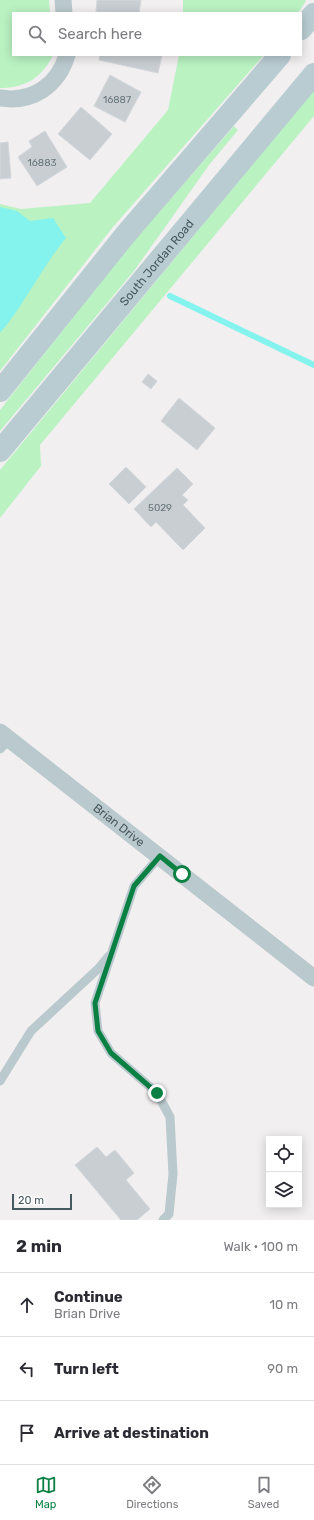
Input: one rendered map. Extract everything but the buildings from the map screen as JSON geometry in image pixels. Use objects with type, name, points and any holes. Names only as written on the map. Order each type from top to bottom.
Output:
[{"type":"main road","points":[[302,28],[314,14]]},
{"type":"main road","points":[[0,391],[126,234],[279,56]]},
{"type":"main road","name":"South Jordan Road","points":[[0,451],[314,74]]},
{"type":"street","points":[[63,0],[64,12]]},
{"type":"street","points":[[0,98],[23,98],[39,93],[56,78],[67,56]]},
{"type":"street","name":"Brian Drive","points":[[3,740],[160,856],[314,978]]},
{"type":"lane","points":[[160,856],[134,886],[95,1003],[98,1031],[111,1053],[157,1093],[170,1117],[173,1174],[169,1214],[164,1220]]},
{"type":"lane","points":[[0,1081],[31,1031],[99,968],[112,952]]},
{"type":"green space","points":[[0,0],[49,0],[50,12],[12,12],[12,56],[52,56],[49,63],[38,76],[25,84],[9,88],[0,88]]},
{"type":"green space","points":[[183,0],[306,1],[299,12],[183,12]]},
{"type":"green space","points":[[179,56],[263,56],[113,227],[0,371],[0,204],[21,209],[90,203],[168,110]]},
{"type":"green space","points":[[314,90],[314,116],[40,445],[41,466],[0,518],[0,470]]},
{"type":"green space","points":[[234,126],[238,130],[209,165],[134,271],[0,431],[0,410],[126,250]]},
{"type":"water","points":[[0,207],[17,211],[30,221],[53,218],[66,238],[0,333]]},
{"type":"waterway","points":[[170,296],[314,365]]},
{"type":"route","points":[[157,1093],[111,1053],[98,1031],[95,1003],[134,886],[160,856],[182,874]]}]
